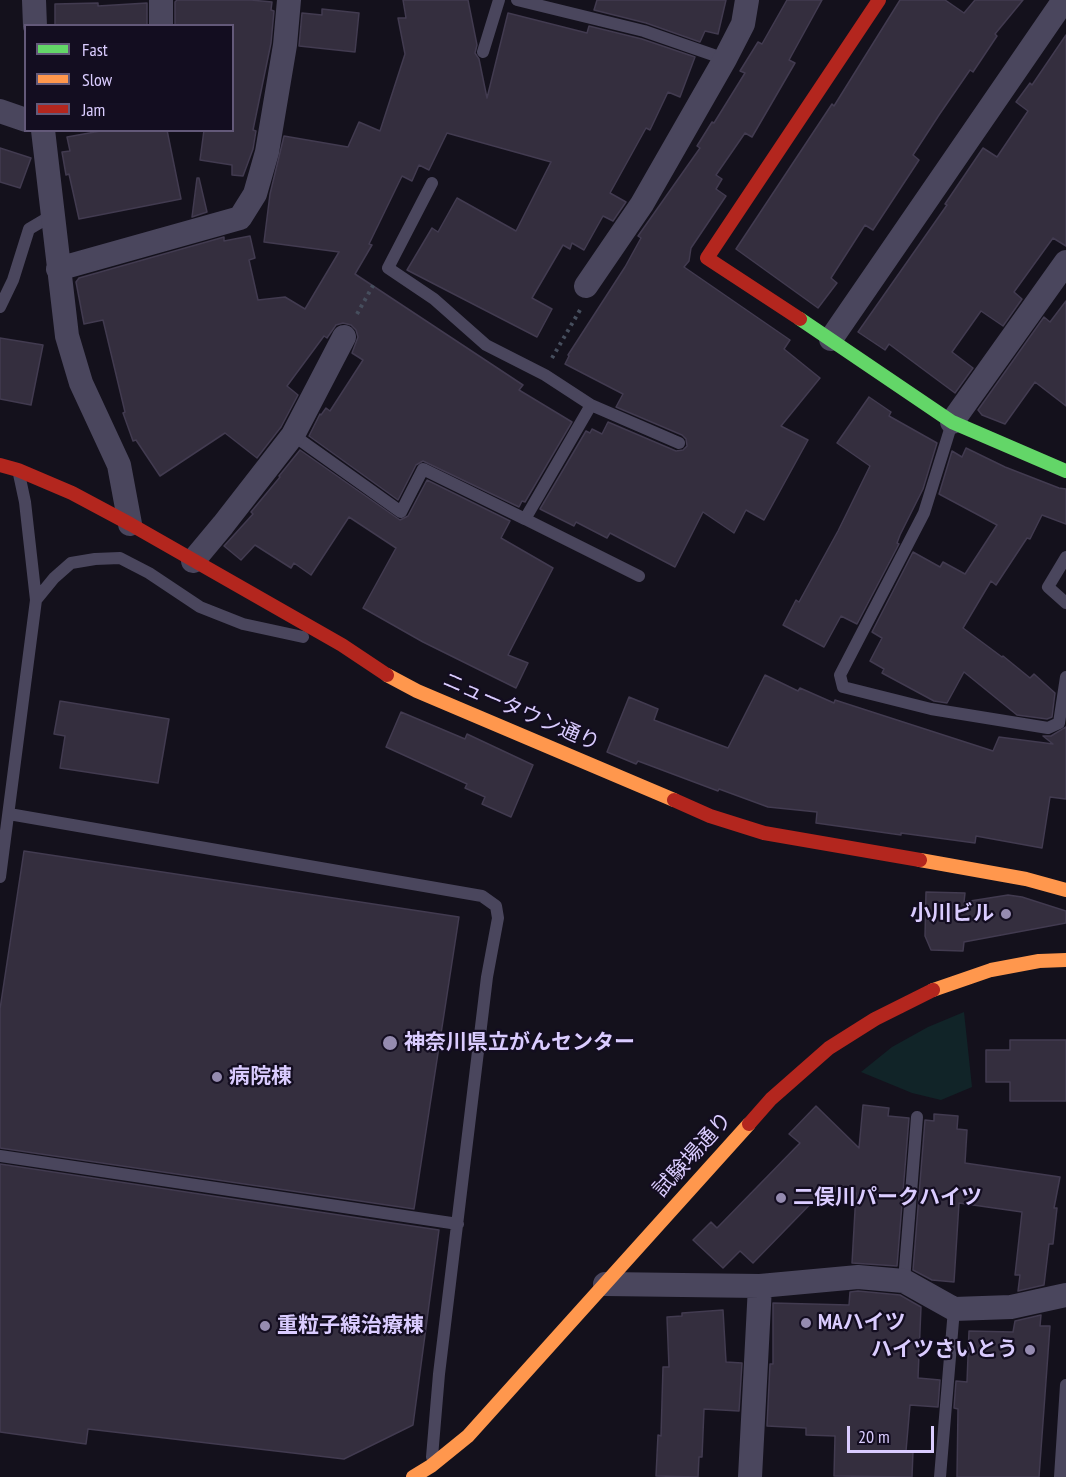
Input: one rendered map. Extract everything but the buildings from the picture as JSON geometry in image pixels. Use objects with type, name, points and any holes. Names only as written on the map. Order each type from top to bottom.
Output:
[{"type":"street","points":[[34,0],[35,24]]},
{"type":"street","points":[[161,24],[162,0]]},
{"type":"street","points":[[58,269],[240,218],[255,194],[267,152],[285,45],[289,0]]},
{"type":"street","points":[[584,295],[642,204],[725,59],[743,24],[747,0]]},
{"type":"street","points":[[879,0],[706,258],[831,339],[952,422],[1066,471]]},
{"type":"street","points":[[831,339],[1064,0]]},
{"type":"street","points":[[0,111],[24,119]]},
{"type":"street","points":[[43,132],[51,216],[67,336],[81,383],[119,465],[130,524]]},
{"type":"street","points":[[952,422],[1066,262]]},
{"type":"street","points":[[193,561],[293,435],[344,338]]},
{"type":"street","name":"ニュータウン通り","points":[[0,465],[18,470],[72,493],[130,524],[342,645],[379,671],[417,691],[710,816],[764,833],[994,873],[1066,890]]},
{"type":"street","name":"試験場通り","points":[[413,1477],[468,1437],[771,1099],[829,1048],[875,1019],[950,982],[991,970],[1039,961],[1066,960]]},
{"type":"street","points":[[605,1284],[760,1286],[858,1276],[904,1281],[954,1309],[1011,1307],[1066,1295]]},
{"type":"street","points":[[750,1477],[760,1286]]},
{"type":"lane","points":[[483,52],[499,0]]},
{"type":"lane","points":[[517,0],[644,31],[725,59]]},
{"type":"lane","points":[[432,183],[388,268],[434,299],[486,345],[545,375],[591,405],[679,443]]},
{"type":"lane","points":[[0,307],[13,280],[29,230],[51,216]]},
{"type":"lane","points":[[525,519],[591,405]]},
{"type":"lane","points":[[952,422],[924,513],[840,675],[843,687],[931,709],[1048,728],[1059,723],[1066,677]]},
{"type":"lane","points":[[293,435],[401,512],[423,470],[639,576]]},
{"type":"lane","points":[[0,877],[36,600],[25,502],[18,470]]},
{"type":"lane","points":[[1066,557],[1048,587],[1066,603]]},
{"type":"lane","points":[[36,600],[54,578],[71,563],[120,558],[149,573],[200,607],[243,624],[342,645]]},
{"type":"lane","points":[[9,814],[482,896],[496,906],[498,918],[487,977],[439,1374],[431,1466]]},
{"type":"lane","points":[[904,1281],[917,1117]]},
{"type":"lane","points":[[0,1156],[458,1224]]},
{"type":"lane","points":[[940,1477],[954,1309]]},
{"type":"lane","points":[[1060,1477],[1066,1385]]},
{"type":"path","points":[[344,338],[376,280],[388,268]]},
{"type":"path","points":[[548,364],[584,295]]},
{"type":"green space","points":[[964,1012],[972,1087],[941,1100],[912,1093],[861,1072],[892,1047],[928,1027]]},
{"type":"traffic: fast","points":[[800,319],[952,422],[1066,471]]},
{"type":"traffic: slow","points":[[387,675],[417,691],[674,800]]},
{"type":"traffic: slow","points":[[920,860],[1026,879],[1066,890]]},
{"type":"traffic: slow","points":[[933,990],[991,970],[1039,961],[1066,960]]},
{"type":"traffic: slow","points":[[413,1477],[431,1466],[468,1436],[749,1124]]},
{"type":"traffic: jam","points":[[800,319],[707,258],[879,0]]},
{"type":"traffic: jam","points":[[0,465],[18,470],[72,493],[130,524],[342,645],[387,675]]},
{"type":"traffic: jam","points":[[674,800],[710,816],[764,833],[920,860]]},
{"type":"traffic: jam","points":[[749,1124],[771,1099],[829,1048],[875,1019],[933,990]]},
{"type":"place","name":"小川ビル","points":[[1006,914]]},
{"type":"place","name":"神奈川県立がんセンター","points":[[390,1043]]},
{"type":"place","name":"病院棟","points":[[217,1077]]},
{"type":"place","name":"二俣川パークハイツ","points":[[781,1198]]},
{"type":"place","name":"MAハイツ","points":[[806,1323]]},
{"type":"place","name":"重粒子線治療棟","points":[[265,1326]]},
{"type":"place","name":"ハイツさいとう","points":[[1030,1350]]}]
